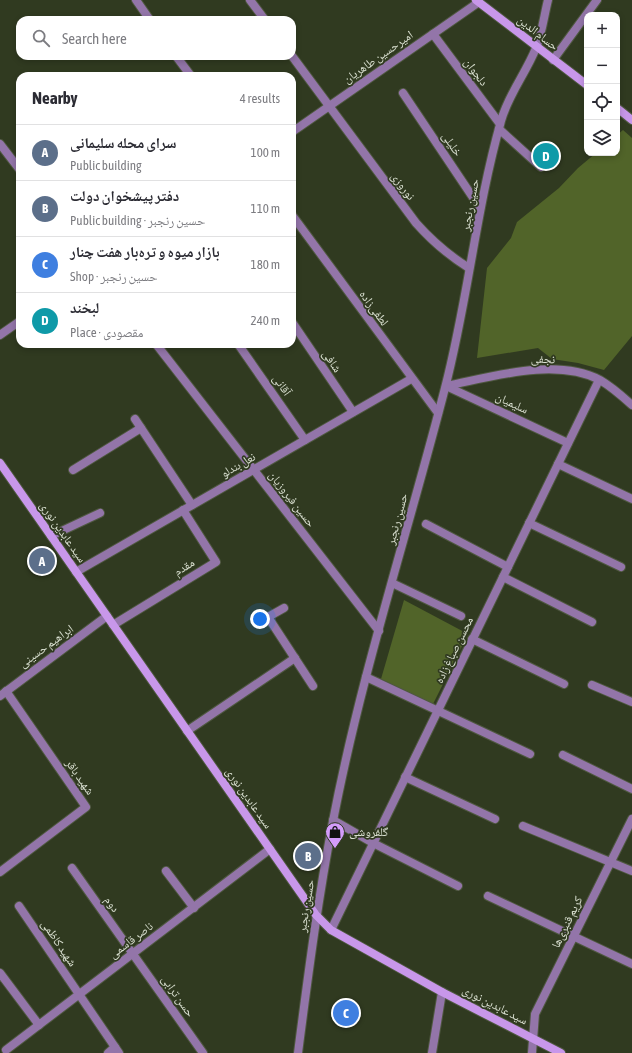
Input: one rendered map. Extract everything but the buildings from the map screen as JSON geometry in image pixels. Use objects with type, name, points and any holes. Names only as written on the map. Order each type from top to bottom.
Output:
[{"type":"main road","name":"حسام الدین","points":[[477,1],[586,84]]},
{"type":"main road","points":[[620,110],[631,117]]},
{"type":"main road","name":"سید عابدین نوری","points":[[0,463],[316,915],[331,930],[442,992],[561,1053]]},
{"type":"street","points":[[136,0],[147,16]]},
{"type":"street","points":[[250,0],[262,16]]},
{"type":"street","name":"حسین رنجبر","points":[[298,1053],[316,915],[333,820],[366,677],[446,386],[480,208],[499,126],[510,99],[536,47],[548,0]]},
{"type":"street","points":[[553,60],[597,0]]},
{"type":"street","name":"امیرحسین طاهریان","points":[[296,129],[433,34],[477,1]]},
{"type":"street","name":"دلجوان","points":[[433,34],[499,126],[541,167]]},
{"type":"street","points":[[179,60],[188,72]]},
{"type":"street","name":"نوروزی","points":[[295,60],[416,223],[432,242],[451,257],[469,268]]},
{"type":"street","name":"خلیلی","points":[[403,93],[480,208]]},
{"type":"street","points":[[0,144],[16,165]]},
{"type":"street","name":"لطفی‌زاده","points":[[296,221],[411,379],[438,413]]},
{"type":"street","points":[[0,335],[16,324]]},
{"type":"street","name":"شافی","points":[[296,328],[353,412]]},
{"type":"street","name":"حسین فیروزیان","points":[[159,348],[379,630]]},
{"type":"street","name":"آقانی","points":[[241,348],[305,440]]},
{"type":"street","name":"نجفی","points":[[446,386],[529,369],[574,373],[599,380],[613,388],[632,405]]},
{"type":"street","name":"نعل بندلو","points":[[76,572],[411,379]]},
{"type":"street","name":"محسن صباغ زاده","points":[[331,930],[599,380]]},
{"type":"street","name":"سلیمیان","points":[[446,386],[568,443]]},
{"type":"street","points":[[135,419],[192,505]]},
{"type":"street","points":[[73,470],[141,428]]},
{"type":"street","points":[[558,464],[632,499]]},
{"type":"street","name":"مقدم","points":[[114,625],[216,562],[183,510]]},
{"type":"street","points":[[51,536],[100,513]]},
{"type":"street","points":[[529,523],[621,567]]},
{"type":"street","points":[[426,524],[508,566]]},
{"type":"street","points":[[503,577],[592,622]]},
{"type":"street","points":[[392,583],[461,616]]},
{"type":"street","points":[[284,608],[268,617],[313,686]]},
{"type":"street","name":"ابراهیم حسینی","points":[[3,693],[107,616]]},
{"type":"street","points":[[472,639],[564,684]]},
{"type":"street","points":[[187,731],[295,658]]},
{"type":"street","points":[[366,677],[530,754]]},
{"type":"street","points":[[592,685],[632,702]]},
{"type":"street","name":"شهید باقر","points":[[0,872],[86,807],[3,693]]},
{"type":"street","points":[[563,755],[632,789]]},
{"type":"street","points":[[405,777],[495,819]]},
{"type":"street","name":"کریم قنبری‌ها","points":[[532,1053],[535,1014],[632,819]]},
{"type":"street","points":[[333,820],[373,843],[458,886]]},
{"type":"street","points":[[523,826],[611,861],[632,872]]},
{"type":"street","name":"ناصر قاسمی","points":[[6,1050],[270,849]]},
{"type":"street","name":"دوم","points":[[72,868],[133,954]]},
{"type":"street","points":[[166,871],[194,908]]},
{"type":"street","points":[[488,896],[632,964]]},
{"type":"street","name":"شهید کاظمی","points":[[19,906],[117,1050]]},
{"type":"street","name":"حسن ترابی","points":[[133,954],[203,1053]]},
{"type":"street","points":[[0,973],[39,1025]]},
{"type":"street","points":[[432,1053],[442,992]]},
{"type":"street","points":[[108,1053],[117,1050]]},
{"type":"green space","points":[[623,130],[632,138],[632,336],[604,370],[578,363],[552,359],[538,348],[477,358],[487,268],[511,238],[517,222],[559,188],[578,168],[592,156],[620,156],[620,132]]},
{"type":"green space","points":[[404,600],[468,634],[433,704],[381,679]]},
{"type":"place","name":"لبخند","points":[[546,156]]},
{"type":"place","name":"سرای محله سلیمانی","points":[[42,561]]},
{"type":"place","name":"گلفروشی","points":[[335,849]]},
{"type":"place","name":"دفتر پیشخوان دولت","points":[[308,856]]},
{"type":"place","name":"بازار میوه و تره‌بار هفت چنار","points":[[346,1013]]}]
